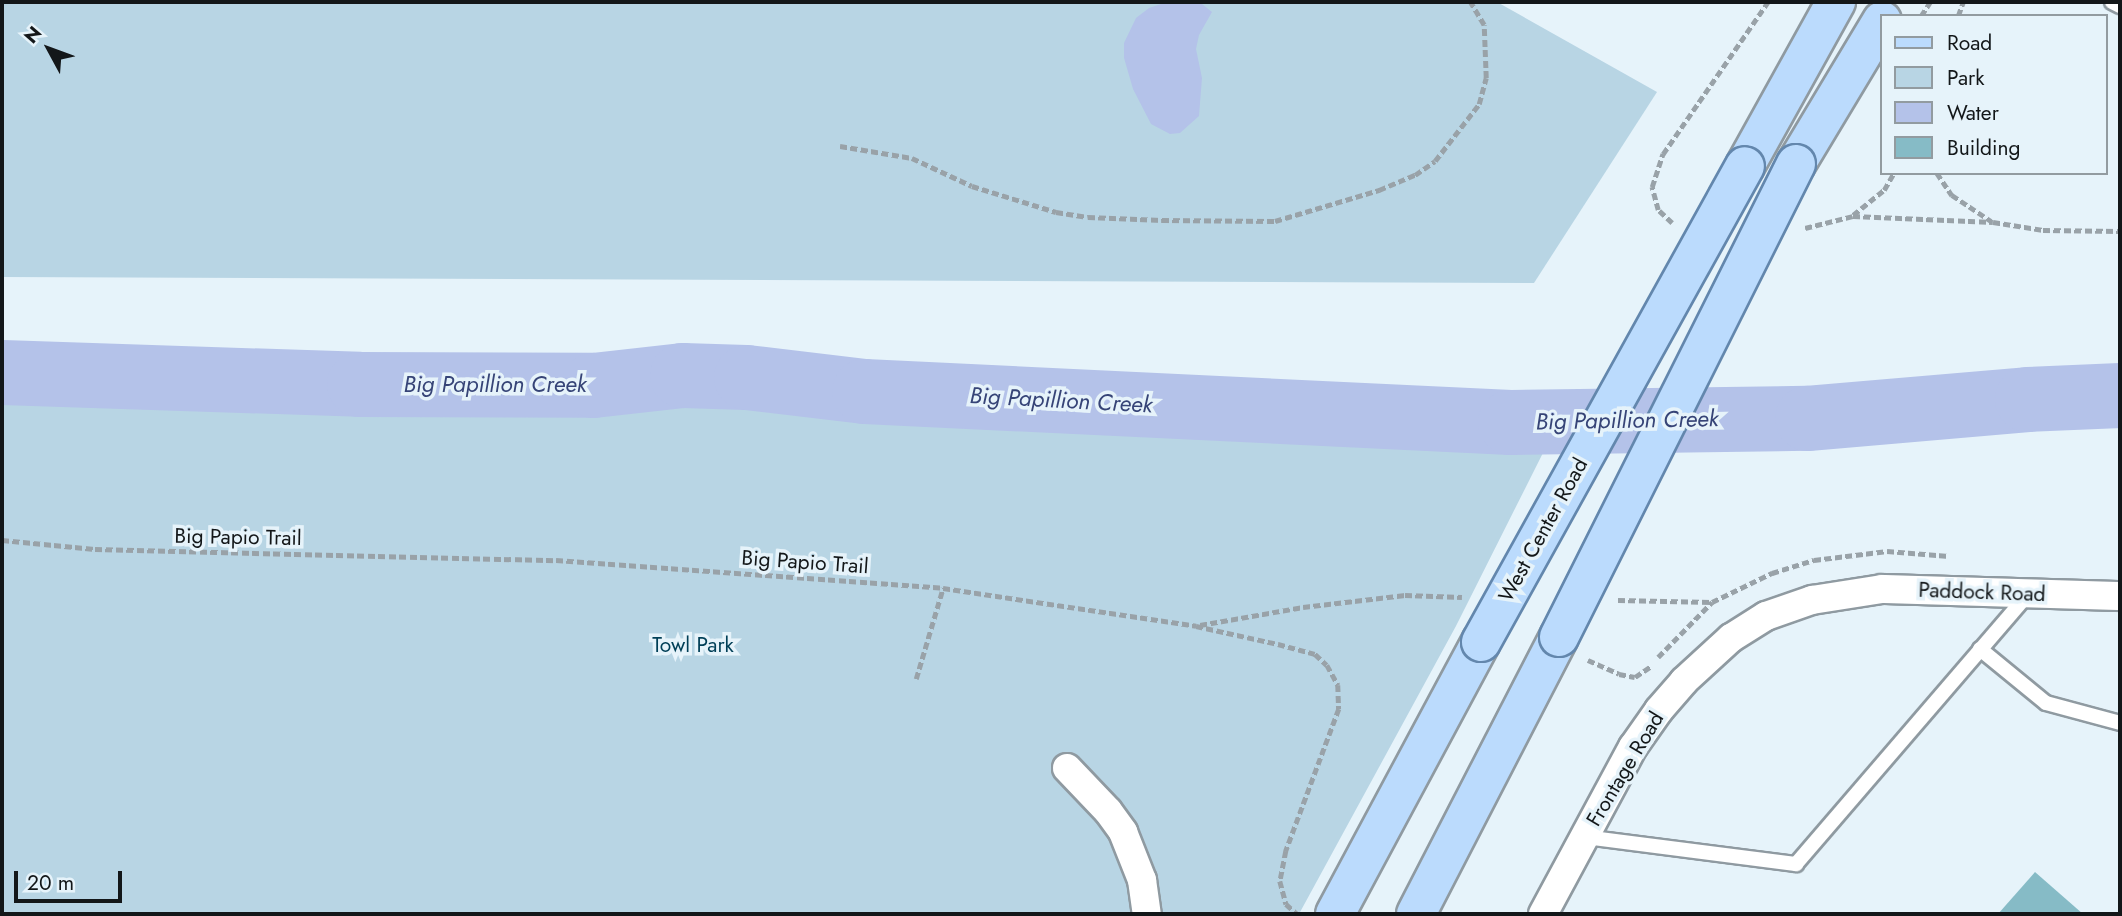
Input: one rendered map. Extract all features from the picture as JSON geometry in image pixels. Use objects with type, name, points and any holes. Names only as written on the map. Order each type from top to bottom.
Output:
[{"type":"main road","name":"West Center Road","points":[[1335,914],[1482,642],[1836,2]]},
{"type":"main road","points":[[1416,914],[1572,648],[1796,164],[1881,23]]},
{"type":"street","name":"Paddock Road","points":[[1844,594],[1882,589],[2120,596]]},
{"type":"street","name":"Frontage Road","points":[[1543,914],[1633,747],[1684,681],[1731,638],[1766,616],[1812,600],[1844,594]]},
{"type":"street","points":[[1067,768],[1108,811],[1123,832],[1142,880],[1147,914]]},
{"type":"lane","points":[[2112,2],[2120,6]]},
{"type":"lane","points":[[1585,836],[1796,864],[2028,593]]},
{"type":"lane","points":[[1980,649],[2046,703],[2120,723]]},
{"type":"path","points":[[840,146],[912,158],[972,186],[1056,212],[1088,217],[1275,221],[1379,190],[1415,175],[1435,161],[1479,104],[1486,78],[1484,25],[1470,2]]},
{"type":"path","points":[[1853,216],[1884,190],[1893,175]]},
{"type":"path","points":[[1938,175],[1952,195],[1993,222],[2043,230],[2120,231]]},
{"type":"path","name":"Big Papio Trail","points":[[2,540],[95,549],[556,561],[943,588],[1196,626],[1315,654],[1327,665],[1338,685],[1339,709],[1286,851],[1280,881],[1286,904],[1298,914]]},
{"type":"path","points":[[916,679],[943,588]]},
{"type":"path","points":[[1196,626],[1303,607],[1405,596],[1475,597]]},
{"type":"path","points":[[1572,648],[1619,674],[1635,677],[1649,668],[1674,637],[1712,602],[1609,600]]},
{"type":"green space","points":[[2,2],[1497,2],[1657,92],[1534,283],[2,277]]},
{"type":"green space","name":"Towl Park","points":[[2,372],[359,384],[593,385],[682,375],[746,377],[864,391],[1510,422],[1559,421],[1456,626],[1299,914],[2,914]]},
{"type":"water","points":[[1167,2],[1202,4],[1212,12],[1199,35],[1196,49],[1202,78],[1199,116],[1180,133],[1170,134],[1151,124],[1133,89],[1124,58],[1124,43],[1136,18],[1149,8]]},
{"type":"building","points":[[2035,872],[2083,914],[1998,914]]},
{"type":"waterway","name":"Big Papillion Creek","points":[[2,372],[359,384],[593,385],[682,375],[746,377],[864,391],[1510,422],[1807,418],[2027,399],[2120,395]]}]
